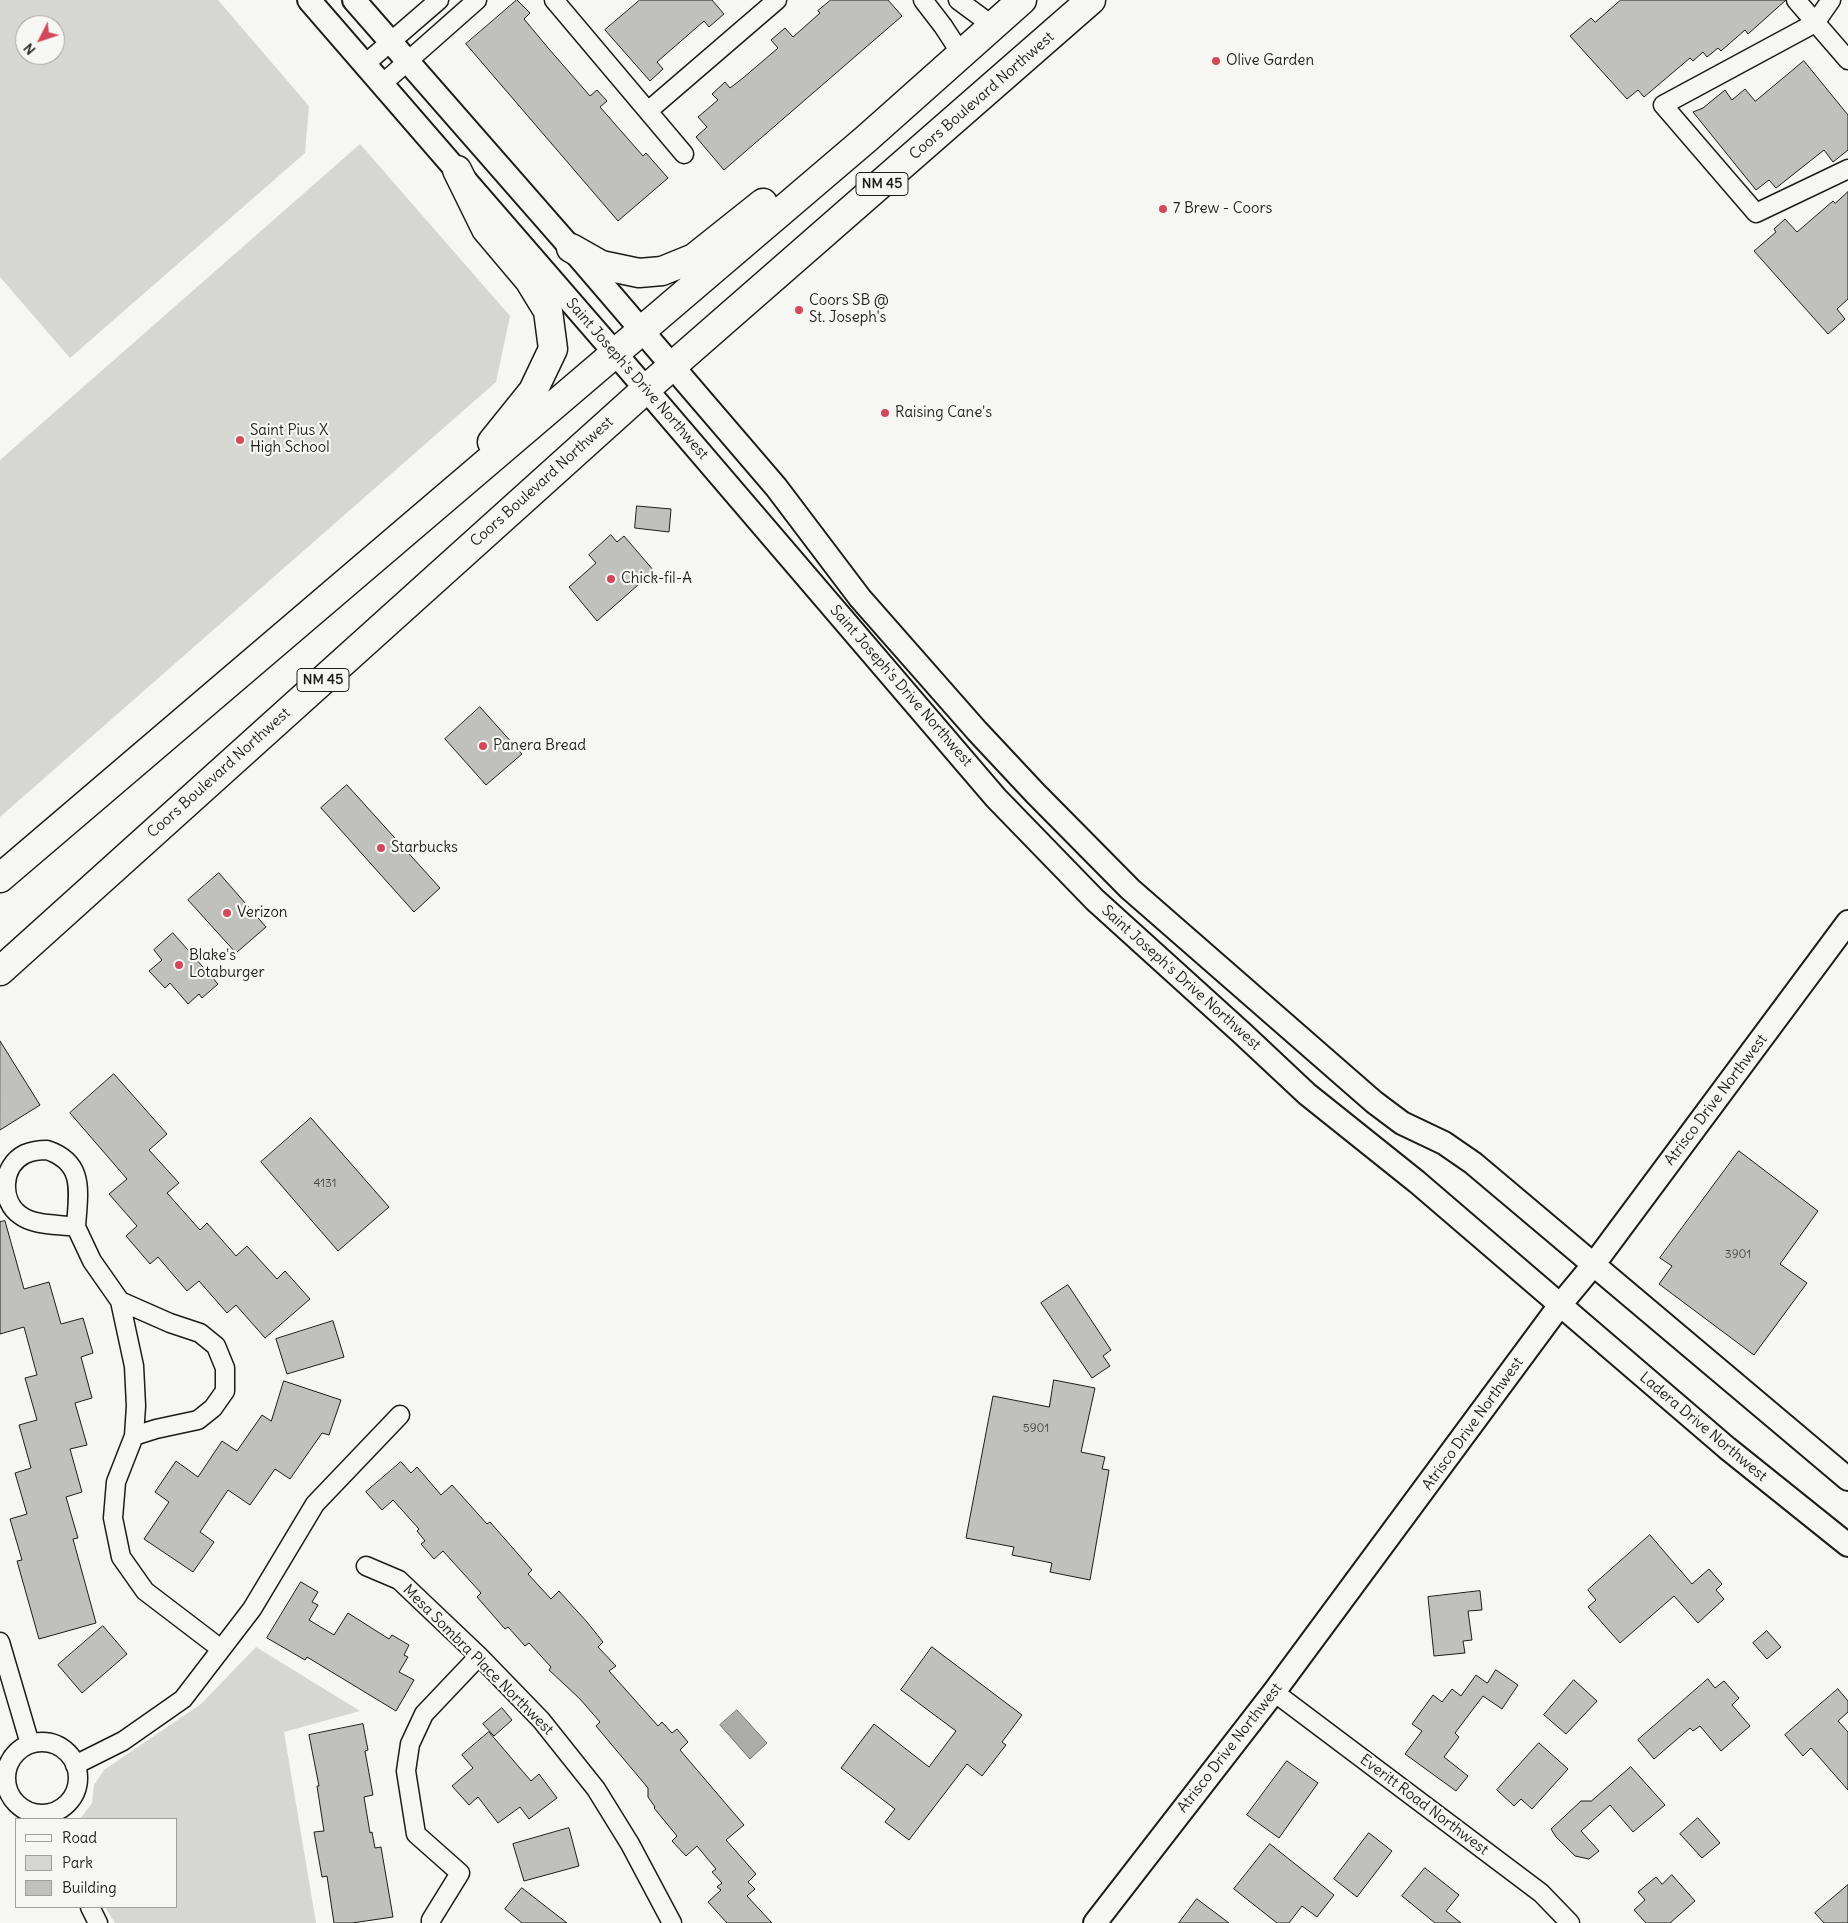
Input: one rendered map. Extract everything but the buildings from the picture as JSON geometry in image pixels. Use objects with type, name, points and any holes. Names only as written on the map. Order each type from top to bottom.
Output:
[{"type":"main road","name":"NM 45","points":[[0,878],[866,139],[1022,0]]},
{"type":"main road","name":"Coors Boulevard Northwest","points":[[0,971],[646,389],[1091,0]]},
{"type":"main road","points":[[571,248],[601,265],[639,273],[662,271],[694,258],[828,149],[866,139]]},
{"type":"main road","points":[[455,489],[533,391],[553,349],[548,311],[529,280],[486,229],[457,170]]},
{"type":"street","name":"Saint Joseph's Drive Northwest","points":[[309,0],[646,389],[996,798],[1095,900],[1307,1094],[1417,1182],[1560,1305]]},
{"type":"street","name":"Saint Joseph's Drive Northwest","points":[[354,0],[571,248],[776,487],[860,598],[977,732],[1020,777],[1130,888],[1344,1076],[1402,1123],[1444,1143],[1473,1163],[1594,1264]]},
{"type":"street","points":[[365,64],[439,0]]},
{"type":"street","points":[[382,84],[477,0]]},
{"type":"street","points":[[554,0],[684,154]]},
{"type":"street","points":[[648,112],[777,0]]},
{"type":"street","points":[[923,0],[962,55]]},
{"type":"street","points":[[958,0],[993,26]]},
{"type":"street","points":[[1796,0],[1848,60]]},
{"type":"street","points":[[1831,0],[1815,23],[1663,105],[1756,213],[1848,169]]},
{"type":"street","points":[[996,798],[1020,777]]},
{"type":"street","name":"Atrisco Drive Northwest","points":[[1095,1923],[1274,1692],[1560,1305],[1594,1264],[1848,922]]},
{"type":"street","points":[[76,1226],[28,1220],[18,1214],[11,1206],[6,1196],[5,1184],[7,1173],[23,1155],[34,1151],[47,1150],[59,1154],[69,1162],[76,1173],[78,1185],[76,1226],[92,1261],[120,1301],[134,1366],[136,1406],[134,1436],[116,1482],[113,1518],[121,1557],[144,1591],[221,1649]]},
{"type":"street","points":[[1594,1264],[1848,1479]]},
{"type":"street","points":[[120,1301],[170,1323],[200,1333],[216,1346],[225,1368],[225,1391],[213,1408],[198,1420],[156,1428],[134,1436]]},
{"type":"street","name":"Ladera Drive Northwest","points":[[1560,1305],[1727,1448],[1848,1545]]},
{"type":"street","points":[[76,1765],[123,1741],[183,1699],[252,1608],[315,1504],[400,1415]]},
{"type":"street","name":"Mesa Sombra Place Northwest","points":[[366,1566],[399,1580],[479,1656],[541,1720],[596,1789],[630,1844],[672,1923]]},
{"type":"street","points":[[0,1642],[30,1744]]},
{"type":"street","points":[[431,1923],[460,1872],[416,1834],[406,1771],[410,1744],[424,1714],[479,1656]]},
{"type":"street","name":"Everitt Road Northwest","points":[[1274,1692],[1540,1893],[1570,1923]]},
{"type":"street","points":[[41,1742],[54,1744],[65,1750],[76,1765],[78,1772],[77,1788],[72,1800],[52,1816],[31,1813],[19,1806],[3,1785],[10,1760],[18,1751],[30,1744],[41,1742]]},
{"type":"street","points":[[90,1908],[98,1923]]},
{"type":"green space","points":[[0,0],[218,0],[309,106],[305,153],[70,358],[0,277]]},
{"type":"green space","points":[[360,144],[510,316],[496,382],[0,817],[0,460]]},
{"type":"green space","points":[[256,1647],[360,1711],[284,1732],[316,1923],[115,1923],[106,1908],[178,1908],[178,1818],[81,1818],[92,1803],[94,1785],[104,1770],[201,1704]]},
{"type":"shaded area","points":[[737,1710],[767,1743],[750,1759],[720,1725]]},
{"type":"place","name":"Olive Garden","points":[[1216,61]]},
{"type":"place","name":"7 Brew - Coors","points":[[1163,209]]},
{"type":"place","name":"Coors SB @ St. Joseph's","points":[[799,310]]},
{"type":"place","name":"Raising Cane's","points":[[885,413]]},
{"type":"place","name":"Saint Pius X High School","points":[[240,440]]},
{"type":"place","name":"Chick-fil-A","points":[[611,579]]},
{"type":"place","name":"Panera Bread","points":[[483,746]]},
{"type":"place","name":"Starbucks","points":[[381,848]]},
{"type":"place","name":"Verizon","points":[[227,913]]},
{"type":"place","name":"Blake's Lotaburger","points":[[179,965]]}]
